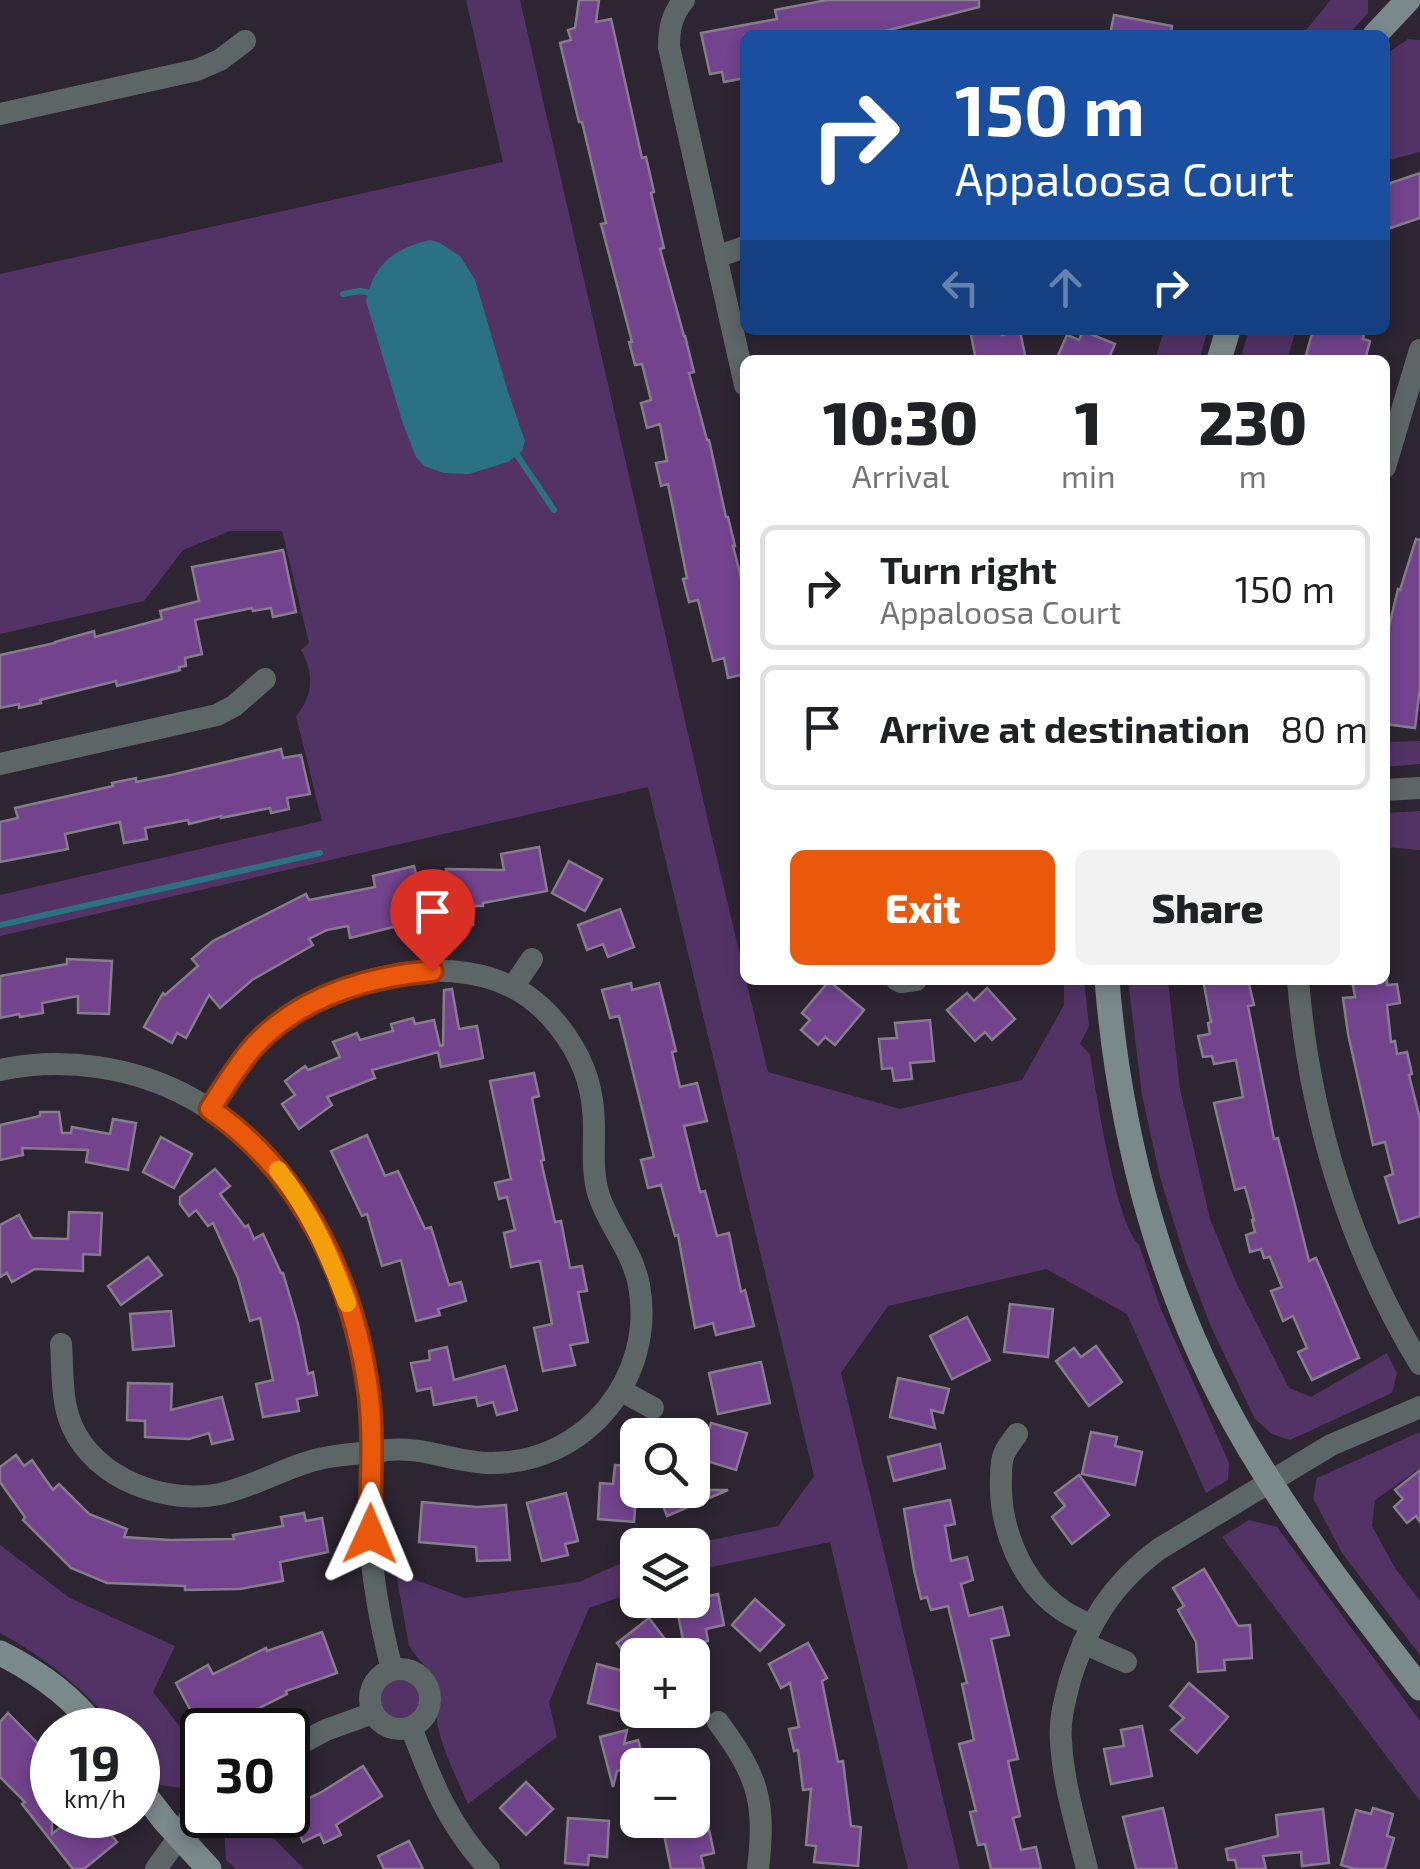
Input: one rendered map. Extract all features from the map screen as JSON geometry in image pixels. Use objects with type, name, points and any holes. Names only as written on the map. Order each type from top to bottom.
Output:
[{"type":"street","points":[[682,0],[673,14],[668,47],[740,364]]},
{"type":"street","points":[[1379,30],[1408,0]]},
{"type":"street","points":[[0,114],[197,70],[220,60],[245,41]]},
{"type":"street","points":[[716,257],[740,250]]},
{"type":"street","points":[[1390,451],[1420,350]]},
{"type":"street","points":[[0,764],[217,716],[265,680]]},
{"type":"street","points":[[1390,790],[1420,788]]},
{"type":"street","points":[[514,987],[532,960]]},
{"type":"street","points":[[61,1344],[66,1407],[81,1442],[111,1471],[143,1487],[178,1494],[218,1494],[321,1458],[394,1449],[492,1463],[534,1457],[573,1438],[622,1391],[638,1350],[642,1306],[634,1265],[599,1194],[594,1173],[591,1088],[585,1069],[563,1032],[532,999],[514,987],[480,975],[432,971],[346,987],[274,1028],[242,1060],[210,1109]]},
{"type":"street","points":[[1108,985],[1126,1123],[1148,1212],[1173,1287],[1214,1382],[1270,1481],[1346,1591],[1420,1688]]},
{"type":"street","points":[[1299,985],[1315,1101],[1336,1179],[1378,1285],[1420,1364]]},
{"type":"street","points":[[0,1070],[55,1065],[123,1072],[165,1086],[210,1109],[246,1136],[302,1202],[325,1244],[354,1321],[361,1352],[372,1452],[373,1576],[392,1670]]},
{"type":"street","points":[[622,1391],[653,1408]]},
{"type":"street","points":[[1088,1869],[1066,1779],[1060,1738],[1062,1713],[1087,1634],[1119,1584],[1158,1549],[1270,1481],[1342,1440],[1420,1407]]},
{"type":"street","points":[[1017,1434],[1002,1457],[1001,1504],[1016,1556],[1045,1595],[1087,1634],[1126,1662]]},
{"type":"street","points":[[0,1653],[35,1673],[77,1708]]},
{"type":"street","points":[[392,1670],[418,1675],[428,1690],[430,1699],[425,1716],[410,1727],[389,1727],[373,1712],[373,1687],[392,1670]]},
{"type":"street","points":[[310,1738],[373,1712]]},
{"type":"street","points":[[718,1722],[742,1755],[757,1790],[758,1869]]},
{"type":"street","points":[[410,1727],[452,1823],[489,1869]]},
{"type":"street","points":[[160,1814],[209,1869]]},
{"type":"street","points":[[156,1869],[179,1838]]},
{"type":"shaded area","points":[[466,0],[520,0],[740,955],[740,985],[747,985],[768,1072],[900,1109],[1022,1080],[1064,1005],[1064,985],[1085,985],[1089,1026],[1080,1044],[1090,1054],[1122,1210],[1229,1463],[1228,1480],[1206,1493],[1127,1314],[1046,1269],[888,1306],[841,1373],[960,1869],[908,1869],[830,1542],[710,1567],[710,1540],[778,1526],[814,1476],[648,787],[0,936],[0,895],[322,821],[296,716],[309,692],[310,676],[301,650],[309,643],[282,531],[230,531],[183,550],[144,601],[0,634],[0,274],[503,162]]},
{"type":"shaded area","points":[[1331,0],[1368,0],[1368,13],[1353,30],[1306,30]]},
{"type":"shaded area","points":[[1408,39],[1420,40],[1420,152],[1390,160],[1390,52]]},
{"type":"shaded area","points":[[1162,335],[1206,335],[1200,355],[1156,355]]},
{"type":"shaded area","points":[[1248,335],[1294,335],[1288,355],[1242,355]]},
{"type":"shaded area","points":[[1420,741],[1420,764],[1390,767],[1390,742]]},
{"type":"shaded area","points":[[1420,811],[1420,850],[1390,847],[1390,813]]},
{"type":"shaded area","points":[[1129,985],[1169,985],[1180,1089],[1210,1219],[1235,1280],[1289,1388],[1311,1397],[1387,1353],[1397,1373],[1392,1393],[1290,1440],[1272,1434],[1255,1419],[1212,1329],[1186,1262],[1160,1177],[1142,1095]]},
{"type":"shaded area","points":[[1420,1432],[1420,1468],[1375,1500],[1372,1526],[1395,1568],[1420,1601],[1420,1655],[1342,1553],[1313,1498],[1317,1478]]},
{"type":"shaded area","points":[[1249,1520],[1277,1527],[1420,1721],[1420,1801],[1222,1537]]},
{"type":"shaded area","points":[[0,1545],[70,1598],[175,1646],[153,1692],[180,1727],[180,1788],[160,1785],[160,1708],[99,1708],[34,1653],[0,1633]]},
{"type":"shaded area","points":[[620,1564],[620,1597],[589,1608],[549,1702],[557,1737],[468,1804],[439,1732],[437,1684],[409,1646],[396,1573],[465,1598],[579,1582]]},
{"type":"shaded area","points":[[401,1678],[416,1684],[422,1699],[416,1714],[401,1720],[386,1714],[380,1699],[386,1684]]},
{"type":"shaded area","points":[[225,1838],[274,1838],[304,1869],[236,1869],[226,1860]]},
{"type":"water","points":[[430,240],[460,256],[475,280],[525,441],[522,451],[508,462],[469,474],[444,473],[424,466],[416,457],[366,301],[380,267],[396,253]]},
{"type":"building","points":[[579,0],[599,0],[596,22],[611,19],[642,158],[646,157],[654,192],[651,193],[664,248],[660,249],[694,372],[689,373],[735,546],[740,573],[740,675],[728,678],[724,658],[713,661],[698,600],[689,602],[683,579],[687,578],[668,484],[661,486],[656,463],[667,461],[660,424],[647,428],[641,403],[651,400],[642,364],[635,365],[629,342],[601,224],[606,223],[560,43],[571,40],[568,30],[575,28]]},
{"type":"building","points":[[827,0],[979,0],[979,7],[889,30],[740,30],[740,79],[724,82],[722,72],[710,74],[701,33],[777,19],[775,10]]},
{"type":"building","points":[[1114,15],[1172,26],[1172,30],[1111,30]]},
{"type":"building","points":[[1420,173],[1420,218],[1390,228],[1390,183]]},
{"type":"building","points":[[971,335],[1021,335],[1025,355],[975,355]]},
{"type":"building","points":[[1067,335],[1079,340],[1081,335],[1093,335],[1115,344],[1110,355],[1058,355]]},
{"type":"building","points":[[1312,335],[1364,335],[1363,339],[1370,341],[1366,355],[1306,355]]},
{"type":"building","points":[[1416,539],[1420,540],[1420,687],[1415,728],[1390,725],[1390,622]]},
{"type":"building","points":[[283,550],[296,612],[273,617],[271,608],[252,608],[195,620],[202,654],[185,658],[186,666],[179,667],[180,670],[117,686],[116,681],[19,708],[19,704],[0,708],[0,655],[94,631],[95,637],[162,619],[160,611],[199,601],[192,567]]},
{"type":"building","points":[[281,749],[283,758],[301,755],[310,794],[287,798],[289,809],[271,813],[270,808],[189,824],[188,820],[145,828],[147,839],[124,843],[120,822],[65,834],[68,849],[0,862],[0,822],[18,818],[15,808],[113,786],[112,783],[171,775]]},
{"type":"building","points":[[539,847],[547,891],[474,906],[473,925],[445,924],[446,869],[504,870],[501,854]]},
{"type":"building","points":[[569,861],[602,879],[585,911],[552,893]]},
{"type":"building","points":[[414,866],[422,898],[404,902],[409,923],[350,938],[348,926],[309,939],[313,945],[252,980],[220,1008],[209,995],[186,1038],[177,1033],[172,1043],[144,1027],[163,993],[198,966],[192,959],[213,941],[306,894],[309,900],[375,887],[373,876]]},
{"type":"building","points":[[620,909],[634,947],[608,957],[603,944],[587,950],[578,925]]},
{"type":"building","points":[[67,959],[112,961],[109,1014],[78,1013],[78,996],[42,1003],[43,1013],[0,1018],[0,976],[67,964]]},
{"type":"building","points":[[631,983],[632,990],[659,983],[676,1051],[672,1052],[680,1087],[697,1083],[707,1121],[684,1126],[700,1192],[705,1191],[717,1236],[729,1233],[741,1292],[745,1290],[754,1326],[716,1335],[713,1323],[695,1328],[678,1235],[675,1236],[661,1185],[648,1188],[641,1160],[654,1157],[619,1016],[610,1018],[602,990]]},
{"type":"building","points":[[1397,984],[1400,1003],[1387,1005],[1391,1042],[1395,1041],[1397,1054],[1407,1052],[1420,1119],[1420,1216],[1399,1223],[1385,1177],[1393,1174],[1385,1142],[1373,1145],[1348,1034],[1343,998],[1355,997],[1353,985]]},
{"type":"building","points":[[826,985],[834,985],[864,1010],[835,1045],[825,1037],[818,1045],[801,1030],[810,1020],[802,1013]]},
{"type":"building","points":[[1204,985],[1249,985],[1254,1005],[1248,1006],[1274,1139],[1278,1138],[1309,1261],[1316,1258],[1359,1358],[1312,1380],[1298,1352],[1307,1348],[1293,1316],[1283,1321],[1271,1291],[1282,1287],[1270,1257],[1264,1258],[1261,1249],[1250,1252],[1246,1235],[1255,1232],[1254,1220],[1245,1187],[1235,1190],[1214,1103],[1243,1097],[1236,1060],[1214,1064],[1212,1056],[1203,1057],[1198,1036],[1210,1034]]},
{"type":"building","points":[[987,988],[1015,1019],[992,1040],[985,1032],[975,1041],[947,1010],[967,993],[974,1001]]},
{"type":"building","points":[[452,989],[459,1029],[477,1026],[483,1058],[441,1067],[438,1052],[372,1070],[375,1078],[327,1097],[332,1105],[299,1129],[282,1104],[295,1095],[285,1081],[305,1066],[308,1070],[340,1057],[333,1042],[357,1033],[360,1040],[393,1031],[391,1024],[413,1018],[415,1024],[434,1020],[440,1046],[443,1045],[444,990]]},
{"type":"building","points":[[930,1020],[934,1061],[910,1063],[912,1079],[894,1081],[892,1068],[882,1069],[879,1039],[897,1038],[895,1023]]},
{"type":"building","points":[[534,1073],[539,1096],[532,1098],[555,1222],[561,1221],[570,1268],[582,1266],[587,1291],[578,1292],[588,1342],[570,1345],[575,1365],[543,1371],[534,1328],[552,1324],[540,1261],[511,1267],[504,1233],[515,1230],[507,1197],[499,1199],[495,1183],[511,1179],[490,1081]]},
{"type":"building","points":[[40,1112],[59,1112],[62,1133],[71,1133],[72,1127],[110,1134],[113,1119],[136,1123],[128,1170],[86,1162],[88,1150],[22,1148],[23,1155],[0,1160],[0,1125],[40,1116]]},
{"type":"building","points":[[367,1135],[385,1176],[398,1171],[425,1229],[431,1227],[449,1285],[461,1282],[466,1301],[438,1309],[440,1315],[416,1321],[401,1260],[382,1266],[367,1214],[362,1216],[331,1151]]},
{"type":"building","points":[[161,1137],[192,1154],[174,1188],[143,1172]]},
{"type":"building","points":[[215,1169],[230,1186],[220,1194],[245,1227],[248,1225],[254,1239],[263,1234],[283,1273],[308,1374],[313,1372],[317,1395],[297,1399],[299,1411],[263,1417],[256,1384],[273,1380],[260,1318],[250,1321],[238,1278],[213,1223],[208,1226],[196,1210],[189,1216],[180,1204],[180,1197]]},
{"type":"building","points":[[69,1212],[102,1213],[100,1255],[83,1254],[83,1271],[35,1269],[12,1282],[7,1273],[0,1277],[0,1225],[19,1215],[32,1238],[68,1239]]},
{"type":"building","points":[[148,1257],[162,1275],[121,1305],[108,1286]]},
{"type":"building","points":[[1010,1304],[1053,1309],[1048,1357],[1004,1352]]},
{"type":"building","points":[[171,1311],[174,1346],[133,1350],[130,1314]]},
{"type":"building","points":[[967,1317],[990,1360],[952,1379],[930,1336]]},
{"type":"building","points":[[1096,1346],[1122,1382],[1089,1406],[1056,1361],[1074,1348],[1081,1357]]},
{"type":"building","points":[[447,1347],[454,1380],[505,1366],[517,1410],[497,1415],[493,1402],[478,1406],[476,1397],[434,1405],[431,1388],[417,1391],[411,1363],[430,1360],[429,1351]]},
{"type":"building","points":[[761,1362],[770,1403],[718,1414],[709,1373]]},
{"type":"building","points":[[898,1378],[949,1389],[943,1413],[931,1410],[935,1428],[890,1417]]},
{"type":"building","points":[[128,1383],[172,1384],[171,1410],[222,1397],[233,1439],[212,1444],[209,1433],[189,1439],[145,1437],[145,1421],[127,1420]]},
{"type":"building","points":[[711,1423],[747,1433],[736,1470],[710,1462]]},
{"type":"building","points":[[1091,1432],[1117,1437],[1115,1446],[1142,1452],[1135,1485],[1082,1474]]},
{"type":"building","points":[[940,1444],[945,1468],[894,1481],[888,1457]]},
{"type":"building","points":[[16,1455],[24,1466],[32,1460],[53,1490],[59,1484],[89,1514],[127,1529],[124,1537],[234,1539],[233,1535],[283,1526],[281,1517],[304,1513],[306,1521],[322,1518],[328,1552],[280,1562],[283,1581],[240,1589],[185,1590],[185,1586],[107,1583],[71,1568],[23,1520],[25,1517],[0,1482],[0,1467]]},
{"type":"building","points":[[615,1465],[620,1465],[620,1508],[635,1508],[634,1522],[598,1519],[600,1483],[613,1484]]},
{"type":"building","points":[[1420,1470],[1420,1522],[1416,1516],[1407,1523],[1394,1507],[1403,1499],[1395,1490]]},
{"type":"building","points":[[1079,1475],[1109,1515],[1072,1544],[1052,1517],[1065,1506],[1055,1493]]},
{"type":"building","points":[[710,1490],[728,1490],[710,1498]]},
{"type":"building","points":[[566,1493],[578,1541],[565,1544],[568,1555],[542,1561],[527,1503]]},
{"type":"building","points":[[950,1500],[955,1524],[945,1526],[951,1561],[967,1557],[973,1580],[961,1584],[969,1616],[1002,1607],[1009,1635],[991,1639],[1018,1759],[1008,1761],[1020,1816],[1013,1818],[1021,1850],[1036,1847],[1041,1869],[991,1869],[985,1844],[978,1845],[970,1812],[976,1811],[959,1744],[974,1740],[962,1684],[967,1683],[948,1606],[931,1610],[927,1597],[921,1599],[904,1509]]},
{"type":"building","points":[[422,1502],[477,1507],[506,1505],[510,1560],[477,1561],[476,1547],[419,1542]]},
{"type":"building","points":[[664,1508],[686,1508],[667,1516]]},
{"type":"building","points":[[1204,1569],[1238,1626],[1250,1625],[1252,1658],[1224,1660],[1225,1670],[1198,1672],[1196,1642],[1178,1610],[1184,1606],[1173,1588]]},
{"type":"building","points":[[718,1594],[724,1625],[706,1629],[708,1638],[683,1638],[679,1618],[710,1618],[710,1596]]},
{"type":"building","points":[[755,1599],[784,1625],[760,1651],[732,1625]]},
{"type":"building","points":[[649,1618],[664,1638],[623,1638]]},
{"type":"building","points":[[322,1632],[337,1673],[286,1691],[287,1694],[259,1708],[189,1708],[176,1683],[208,1665],[213,1674],[266,1648],[267,1651]]},
{"type":"building","points":[[808,1643],[827,1678],[822,1681],[838,1762],[843,1761],[851,1826],[861,1827],[858,1866],[814,1862],[816,1846],[806,1845],[811,1789],[803,1790],[798,1750],[794,1751],[789,1729],[799,1727],[790,1683],[781,1688],[769,1664]]},
{"type":"building","points":[[597,1664],[620,1670],[620,1711],[588,1703]]},
{"type":"building","points":[[1189,1683],[1228,1717],[1197,1753],[1171,1730],[1184,1718],[1170,1706]]},
{"type":"building","points":[[8,1713],[30,1736],[30,1814],[22,1804],[25,1802],[0,1777],[0,1722]]},
{"type":"building","points":[[1142,1726],[1152,1776],[1111,1784],[1104,1749],[1124,1746],[1121,1730]]},
{"type":"building","points":[[627,1730],[624,1744],[638,1740],[640,1748],[620,1748],[620,1770],[613,1787],[600,1737]]},
{"type":"building","points":[[363,1766],[382,1796],[336,1825],[341,1835],[324,1843],[320,1834],[303,1842],[301,1838],[310,1838],[310,1798]]},
{"type":"building","points":[[526,1782],[553,1809],[526,1835],[500,1808]]},
{"type":"building","points":[[1163,1808],[1177,1869],[1136,1869],[1123,1817]]},
{"type":"building","points":[[1373,1808],[1393,1814],[1387,1836],[1394,1838],[1385,1869],[1341,1865],[1356,1810],[1371,1814]]},
{"type":"building","points":[[1323,1809],[1329,1863],[1302,1866],[1301,1852],[1263,1856],[1266,1869],[1237,1869],[1235,1860],[1228,1860],[1226,1849],[1278,1836],[1276,1815]]},
{"type":"building","points":[[568,1818],[609,1821],[607,1857],[589,1855],[588,1865],[565,1863]]},
{"type":"building","points":[[710,1834],[714,1853],[701,1856],[704,1869],[671,1869],[665,1838],[710,1838]]},
{"type":"building","points":[[49,1838],[114,1838],[117,1842],[84,1869],[73,1869]]},
{"type":"building","points":[[409,1841],[423,1869],[384,1869],[378,1856]]},
{"type":"waterway","points":[[343,294],[376,294]]},
{"type":"waterway","points":[[513,449],[554,510]]},
{"type":"waterway","points":[[0,925],[320,853]]},
{"type":"slow traffic","points":[[278,1170],[325,1244],[347,1303]]},
{"type":"route","points":[[370,1534],[369,1398],[354,1321],[335,1269],[292,1187],[246,1136],[210,1109],[242,1060],[292,1014],[346,987],[432,971]]}]
